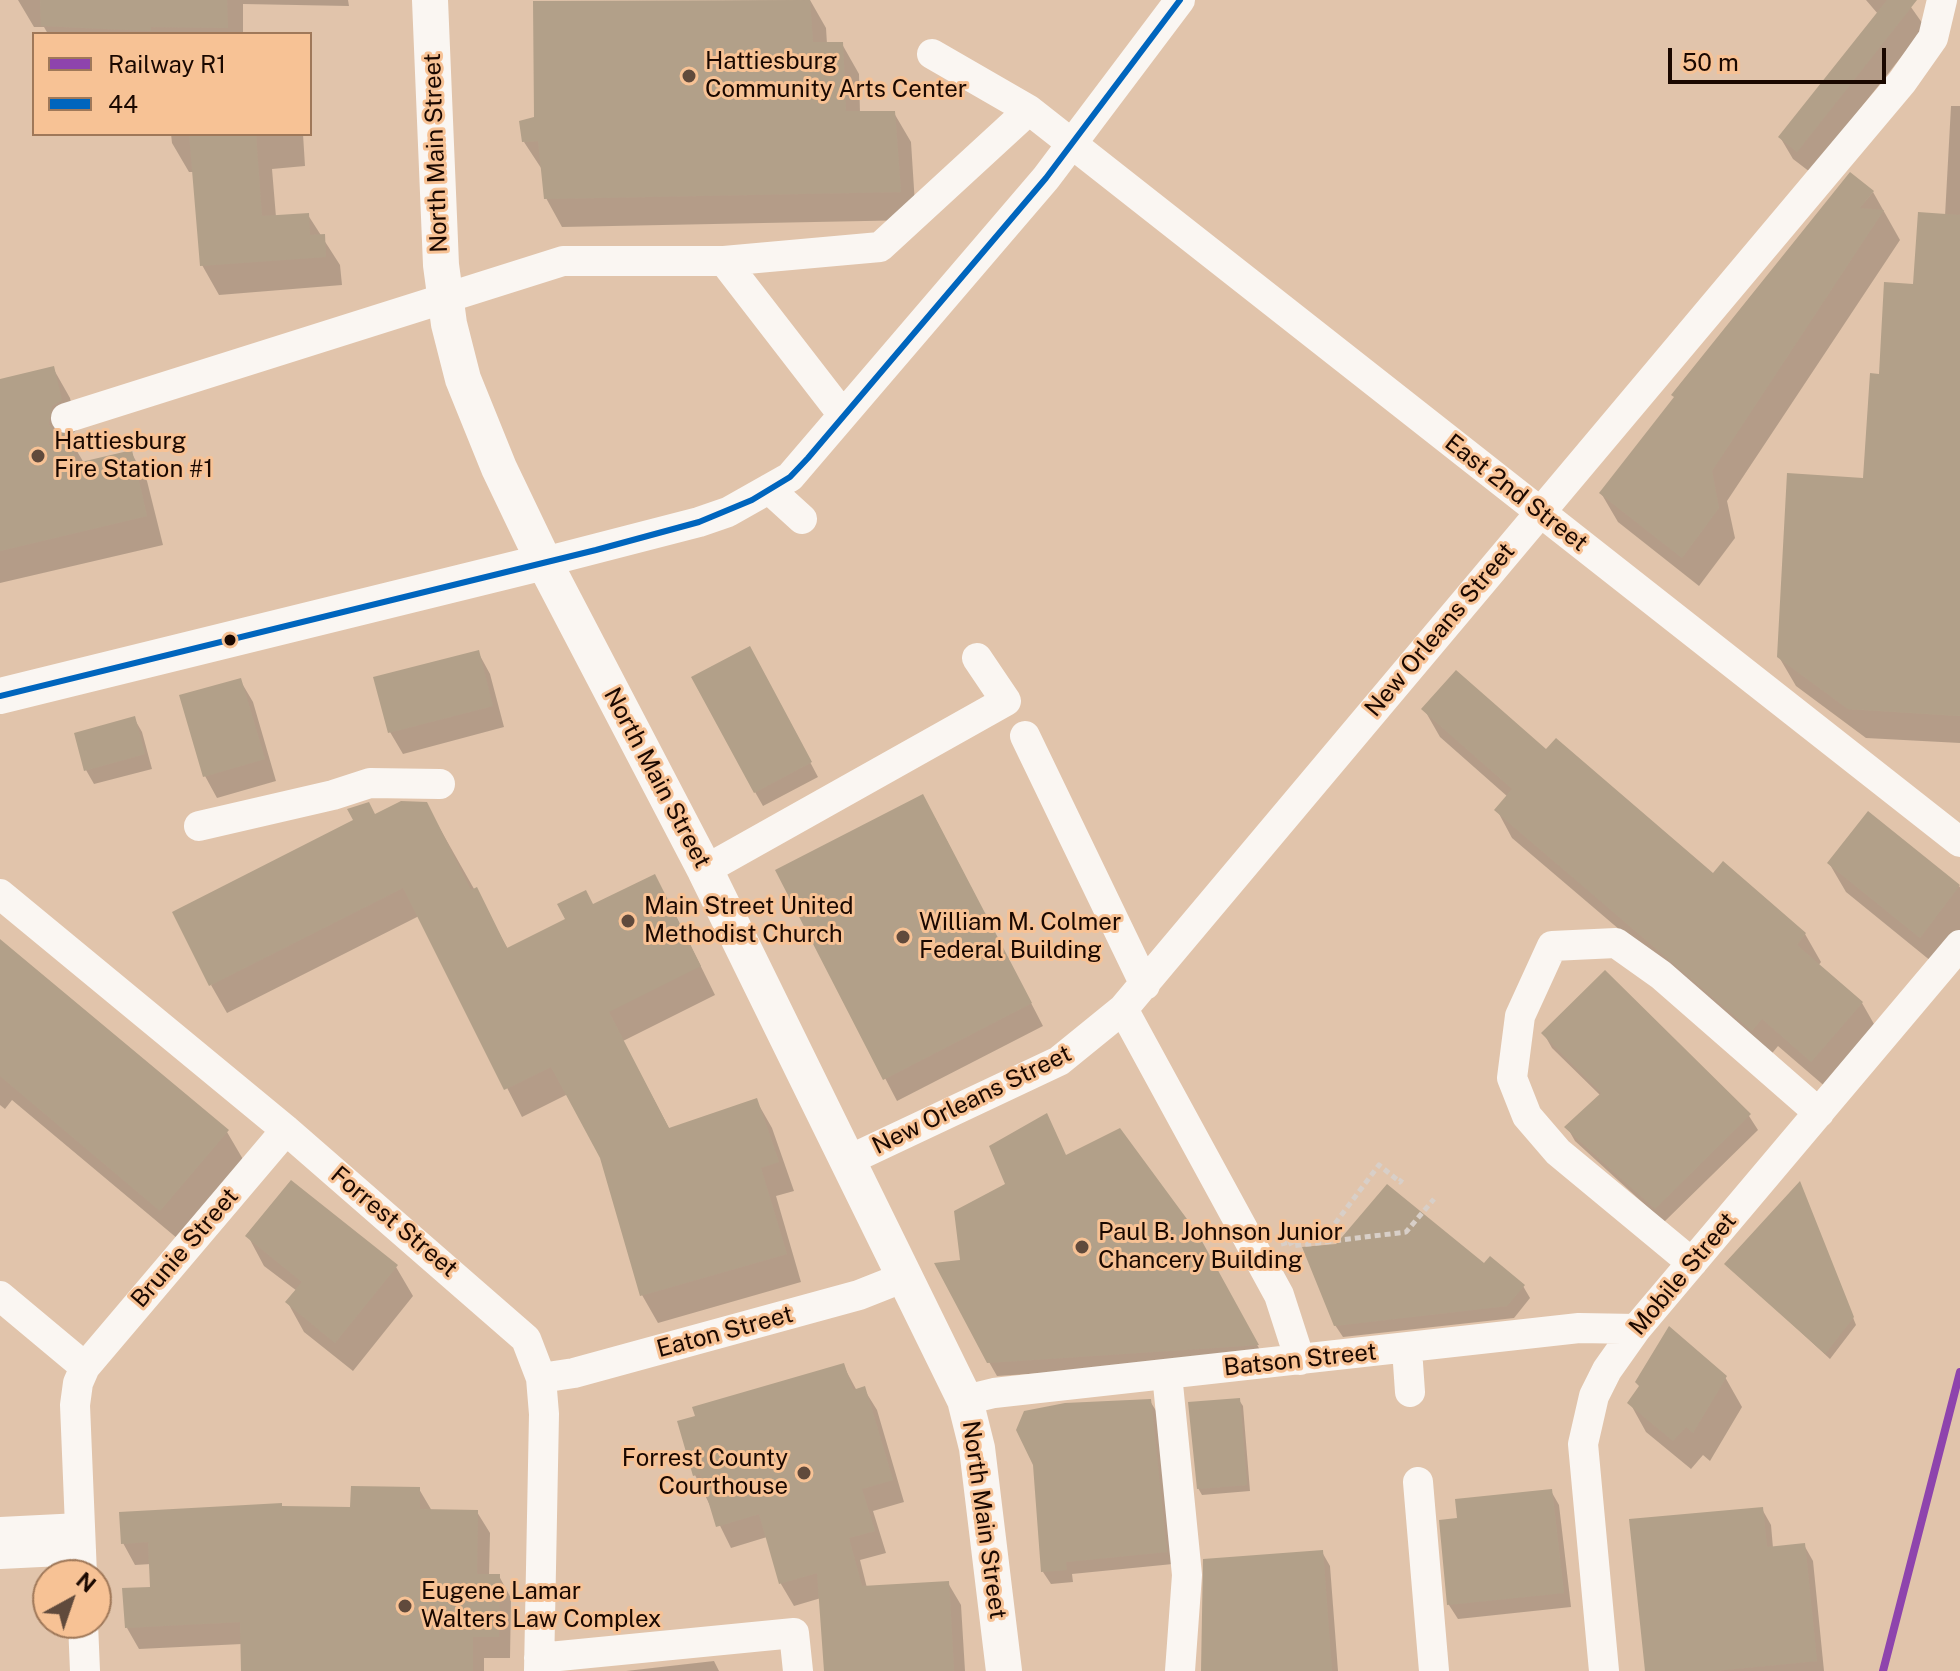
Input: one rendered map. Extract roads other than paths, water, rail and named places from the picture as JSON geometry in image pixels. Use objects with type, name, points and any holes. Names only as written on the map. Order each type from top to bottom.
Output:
[{"type":"main road","name":"North Main Street","points":[[430,0],[445,300],[463,379],[544,562],[705,870],[907,1276],[965,1400],[977,1448],[1004,1671]]},
{"type":"main road","points":[[0,696],[544,562]]},
{"type":"street","points":[[544,562],[728,512],[790,477],[1073,143],[1180,0]]},
{"type":"street","name":"New Orleans Street","points":[[849,1160],[1059,1061],[1123,1009],[1908,74],[1933,38],[1942,0]]},
{"type":"street","name":"East 2nd Street","points":[[932,54],[1029,110],[1073,143],[1960,842]]},
{"type":"street","points":[[66,418],[563,261],[724,261],[880,247],[1029,110]]},
{"type":"street","points":[[724,261],[843,415]]},
{"type":"street","points":[[769,489],[802,519]]},
{"type":"street","points":[[705,870],[1006,701],[977,658]]},
{"type":"street","points":[[1025,736],[1145,985]]},
{"type":"street","points":[[199,826],[333,795],[370,783],[440,784]]},
{"type":"street","name":"Forrest Street","points":[[0,894],[286,1130],[526,1339],[541,1378],[544,1414],[539,1664]]},
{"type":"street","points":[[1692,1263],[1558,1152],[1527,1116],[1512,1078],[1520,1016],[1552,946],[1616,943],[1661,975],[1819,1113]]},
{"type":"street","name":"Mobile Street","points":[[1604,1671],[1572,1464],[1585,1433],[1594,1396],[1607,1370],[1636,1329],[1960,945]]},
{"type":"street","points":[[1123,1009],[1279,1295],[1300,1360]]},
{"type":"street","name":"Brunie Street","points":[[85,1367],[286,1130]]},
{"type":"street","name":"Eaton Street","points":[[541,1378],[574,1373],[844,1299],[907,1276]]},
{"type":"street","points":[[0,1296],[85,1367],[78,1383],[75,1405],[81,1551]]},
{"type":"street","name":"Batson Street","points":[[965,1400],[994,1393],[1579,1328],[1636,1329]]},
{"type":"street","points":[[1407,1349],[1410,1392]]},
{"type":"street","points":[[1167,1374],[1187,1575],[1180,1671]]},
{"type":"street","points":[[1418,1482],[1434,1671]]},
{"type":"street","points":[[0,1532],[81,1551]]},
{"type":"street","points":[[0,1554],[81,1551]]},
{"type":"street","points":[[539,1664],[794,1633],[798,1671]]},
{"type":"street","points":[[84,1639],[85,1671]]},
{"type":"rail line","name":"R1","points":[[1883,1671],[1960,1372]]},
{"type":"place","name":"Hattiesburg Community Arts Center","points":[[689,76]]},
{"type":"place","name":"Hattiesburg Fire Station #1","points":[[38,456]]},
{"type":"place","name":"Main Street United Methodist Church","points":[[628,921]]},
{"type":"place","name":"William M. Colmer Federal Building","points":[[903,937]]},
{"type":"place","name":"Paul B. Johnson Junior Chancery Building","points":[[1082,1247]]},
{"type":"place","name":"Forrest County Courthouse","points":[[804,1473]]},
{"type":"place","name":"Eugene Lamar Walters Law Complex","points":[[405,1606]]}]
